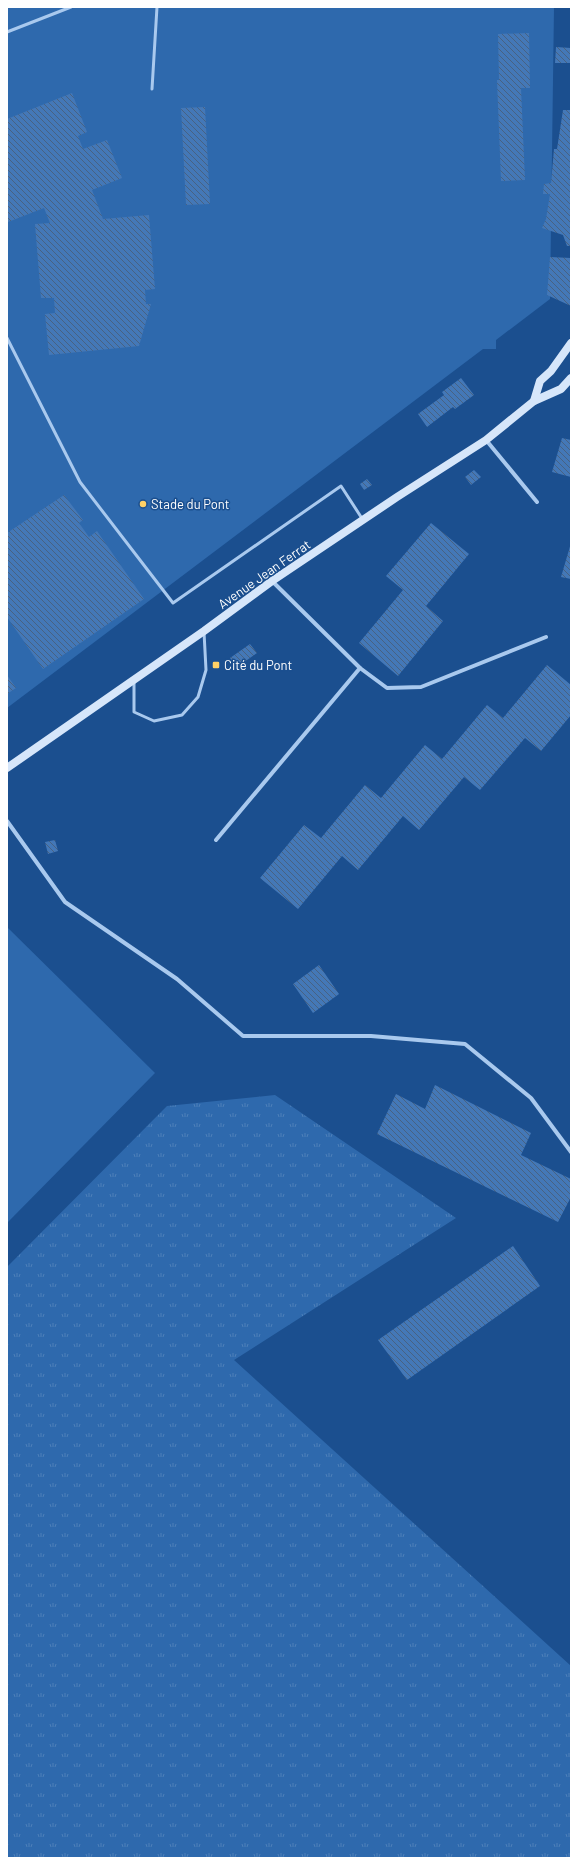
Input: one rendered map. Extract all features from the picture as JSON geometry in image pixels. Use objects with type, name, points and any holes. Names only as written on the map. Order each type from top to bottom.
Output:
[{"type":"main road","points":[[534,401],[540,381],[551,371],[571,343]]},
{"type":"main road","name":"Avenue Jean Ferrat","points":[[7,768],[204,631],[272,581],[486,440],[534,401],[561,389],[571,378]]},
{"type":"street","points":[[486,440],[537,502]]},
{"type":"street","points":[[272,581],[360,668],[387,688],[421,687],[546,637]]},
{"type":"street","points":[[216,840],[360,668]]},
{"type":"street","points":[[7,821],[65,902],[177,979],[243,1036],[371,1036],[465,1044],[531,1098],[571,1152]]},
{"type":"lane","points":[[7,32],[71,7]]},
{"type":"lane","points":[[152,90],[157,7]]},
{"type":"lane","points":[[7,338],[80,482],[173,603],[341,486],[363,520]]},
{"type":"lane","points":[[134,680],[134,712],[154,721],[182,715],[198,697],[206,670],[204,631]]},
{"type":"green space","name":"Stade du Pont","points":[[7,7],[554,7],[550,299],[496,340],[496,349],[483,349],[7,708]]},
{"type":"green space","points":[[7,927],[155,1073],[7,1223]]},
{"type":"green space","points":[[275,1095],[456,1218],[234,1360],[571,1666],[571,1858],[7,1858],[7,1267],[167,1106]]},
{"type":"building","points":[[529,33],[530,88],[521,88],[525,180],[501,181],[497,80],[499,80],[498,34]]},
{"type":"building","points":[[556,47],[571,48],[571,63],[555,63]]},
{"type":"building","points":[[72,93],[87,132],[78,136],[83,149],[107,140],[122,178],[92,190],[103,219],[149,215],[155,289],[145,290],[146,304],[151,304],[139,346],[49,355],[45,314],[55,313],[54,298],[41,298],[35,224],[50,223],[44,208],[8,222],[7,119]]},
{"type":"building","points":[[205,107],[210,204],[186,205],[181,108]]},
{"type":"building","points":[[563,110],[571,110],[571,246],[567,246],[563,235],[542,228],[546,219],[550,194],[543,194],[544,184],[551,183],[554,149],[557,149]]},
{"type":"building","points":[[550,257],[571,258],[571,306],[547,295]]},
{"type":"building","points":[[461,378],[474,395],[455,409],[453,407],[427,427],[418,414],[444,395],[442,392]]},
{"type":"building","points":[[562,438],[571,440],[571,477],[552,472]]},
{"type":"building","points":[[474,470],[481,477],[471,485],[465,477]]},
{"type":"building","points":[[367,479],[372,485],[364,490],[360,484]]},
{"type":"building","points":[[64,495],[83,520],[79,523],[89,537],[97,531],[144,599],[43,669],[7,617],[7,533]]},
{"type":"building","points":[[431,523],[469,554],[426,606],[443,621],[398,676],[359,643],[403,590],[386,576]]},
{"type":"building","points":[[571,543],[571,579],[561,577]]},
{"type":"building","points":[[250,644],[257,653],[237,667],[230,658]]},
{"type":"building","points":[[547,665],[571,685],[571,715],[541,751],[525,738],[480,790],[464,777],[419,830],[403,816],[358,870],[342,856],[298,909],[260,878],[304,825],[321,838],[365,785],[381,798],[425,745],[442,759],[487,705],[503,718]]},
{"type":"building","points":[[7,675],[16,688],[7,694]]},
{"type":"building","points":[[55,840],[58,851],[48,854],[45,842]]},
{"type":"building","points":[[319,965],[339,994],[313,1013],[293,984]]},
{"type":"building","points":[[435,1085],[531,1133],[521,1155],[571,1179],[571,1197],[558,1222],[377,1134],[396,1094],[425,1109]]},
{"type":"building","points":[[513,1246],[540,1286],[407,1380],[378,1340]]},
{"type":"place","name":"Stade du Pont","points":[[143,504]]},
{"type":"place","name":"Cité du Pont","points":[[216,665]]}]
